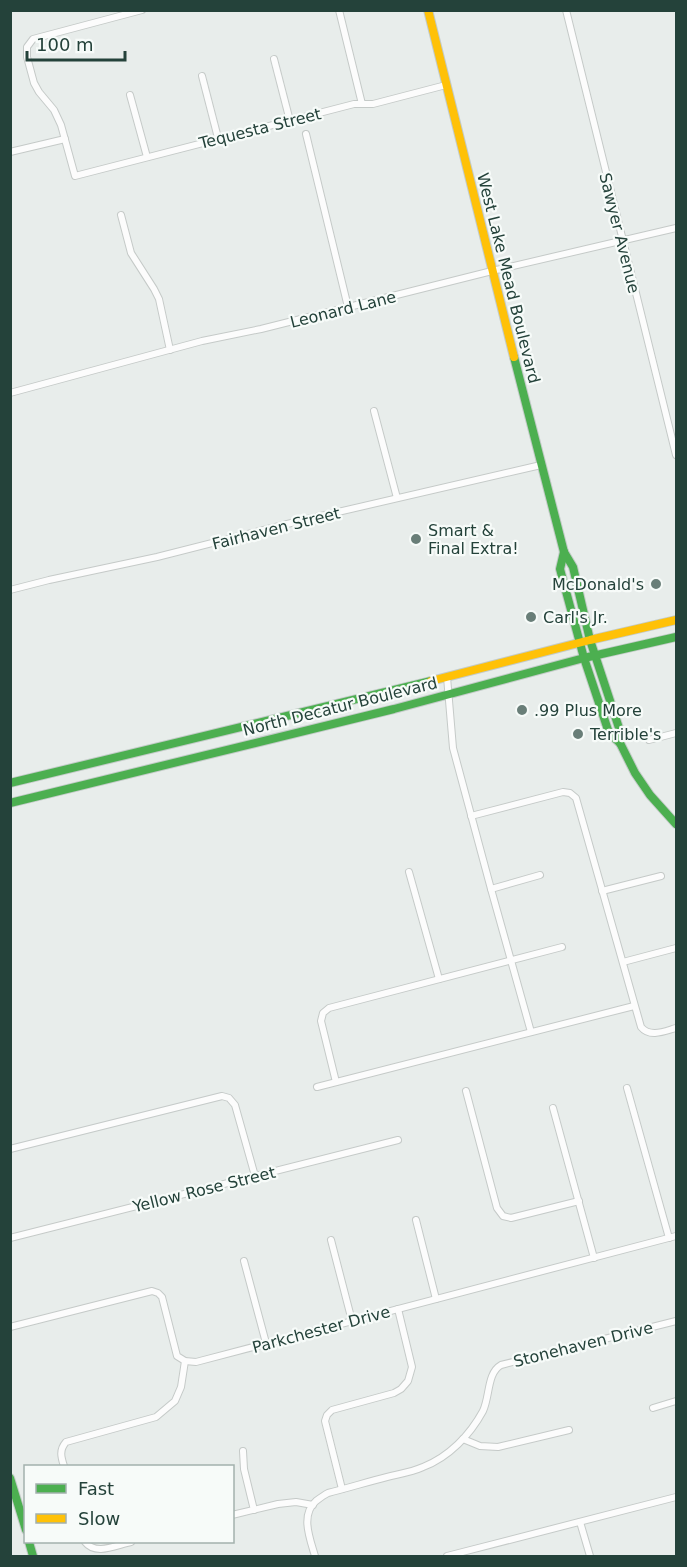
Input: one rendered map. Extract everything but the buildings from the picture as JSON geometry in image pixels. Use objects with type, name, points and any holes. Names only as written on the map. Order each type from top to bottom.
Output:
[{"type":"main road","name":"West Lake Mead Boulevard","points":[[428,10],[541,465],[564,552],[573,567],[590,640],[620,731],[620,743]]},
{"type":"main road","name":"West Lake Mead Boulevard","points":[[564,552],[560,569],[579,642],[609,733],[620,743],[635,773],[650,795],[676,824]]},
{"type":"main road","name":"North Decatur Boulevard","points":[[10,783],[676,620]]},
{"type":"main road","name":"North Decatur Boulevard","points":[[10,803],[307,731],[584,658],[676,637]]},
{"type":"main road","points":[[302,712],[307,731]]},
{"type":"main road","points":[[153,749],[158,766]]},
{"type":"main road","points":[[10,1478],[23,1510]]},
{"type":"street","points":[[110,10],[112,18]]},
{"type":"street","points":[[10,152],[65,139],[54,110],[34,83],[27,57],[29,43],[33,39],[142,10]]},
{"type":"street","points":[[339,10],[363,104]]},
{"type":"street","name":"Sawyer Avenue","points":[[566,10],[676,455]]},
{"type":"street","points":[[274,59],[290,121]]},
{"type":"street","points":[[202,76],[218,138]]},
{"type":"street","name":"Tequesta Street","points":[[65,139],[75,176],[354,104],[373,104],[446,85]]},
{"type":"street","points":[[130,95],[147,157]]},
{"type":"street","points":[[306,134],[348,307]]},
{"type":"street","points":[[121,215],[131,253],[159,299],[170,350]]},
{"type":"street","name":"Leonard Lane","points":[[10,393],[170,350],[676,228]]},
{"type":"street","points":[[374,411],[397,498]]},
{"type":"street","name":"Fairhaven Street","points":[[10,590],[541,465]]},
{"type":"street","points":[[447,677],[453,748],[531,1032]]},
{"type":"street","points":[[649,740],[676,733]]},
{"type":"street","points":[[471,816],[563,792],[576,798],[641,1028],[650,1034],[676,1028]]},
{"type":"street","points":[[410,873],[439,979]]},
{"type":"street","points":[[491,889],[540,875]]},
{"type":"street","points":[[602,891],[661,876]]},
{"type":"street","points":[[336,1082],[321,1021],[323,1013],[329,1008],[562,947]]},
{"type":"street","points":[[623,962],[676,948]]},
{"type":"street","points":[[316,1087],[634,1006]]},
{"type":"street","points":[[627,1088],[673,1237]]},
{"type":"street","points":[[466,1091],[496,1208],[503,1216],[511,1218],[579,1201]]},
{"type":"street","points":[[10,1149],[222,1096],[229,1098],[235,1105],[255,1176]]},
{"type":"street","points":[[553,1108],[594,1258]]},
{"type":"street","name":"Yellow Rose Street","points":[[10,1238],[398,1140]]},
{"type":"street","points":[[416,1220],[436,1299]]},
{"type":"street","name":"Parkchester Drive","points":[[185,1361],[196,1362],[673,1237]]},
{"type":"street","points":[[331,1240],[352,1321]]},
{"type":"street","points":[[244,1261],[266,1343]]},
{"type":"street","points":[[10,1327],[152,1291],[162,1297],[177,1356],[185,1361],[181,1387],[175,1401],[156,1417],[66,1442],[61,1447],[64,1465]]},
{"type":"street","points":[[342,1489],[325,1421],[332,1410],[394,1393],[408,1381],[412,1366],[398,1309]]},
{"type":"street","name":"Stonehaven Drive","points":[[312,1505],[328,1493],[423,1467],[446,1455],[472,1429],[488,1398],[492,1374],[501,1365],[676,1321]]},
{"type":"street","points":[[653,1408],[676,1401]]},
{"type":"street","points":[[463,1439],[480,1446],[498,1447],[568,1430]]},
{"type":"street","points":[[243,1451],[244,1469],[254,1510]]},
{"type":"street","points":[[447,1557],[676,1497]]},
{"type":"street","points":[[234,1515],[278,1504],[296,1502],[312,1505],[307,1519],[315,1557]]},
{"type":"street","points":[[580,1522],[590,1557]]},
{"type":"street","points":[[86,1543],[99,1550],[127,1543]]},
{"type":"traffic: fast","points":[[514,357],[564,552],[573,567],[590,640],[620,731],[620,743]]},
{"type":"traffic: fast","points":[[564,552],[560,569],[584,658],[609,733],[620,743],[635,773],[650,795],[676,824]]},
{"type":"traffic: fast","points":[[10,803],[394,709],[584,658],[676,637]]},
{"type":"traffic: fast","points":[[10,783],[431,681]]},
{"type":"traffic: fast","points":[[10,1478],[24,1524]]},
{"type":"traffic: fast","points":[[29,1543],[33,1556]]},
{"type":"traffic: slow","points":[[428,10],[514,357]]},
{"type":"traffic: slow","points":[[431,681],[676,620]]},
{"type":"place","name":"Smart & Final Extra!","points":[[416,539]]},
{"type":"place","name":"McDonald's","points":[[656,584]]},
{"type":"place","name":"Carl's Jr.","points":[[531,617]]},
{"type":"place","name":".99 Plus More","points":[[522,710]]},
{"type":"place","name":"Terrible's","points":[[578,734]]}]
